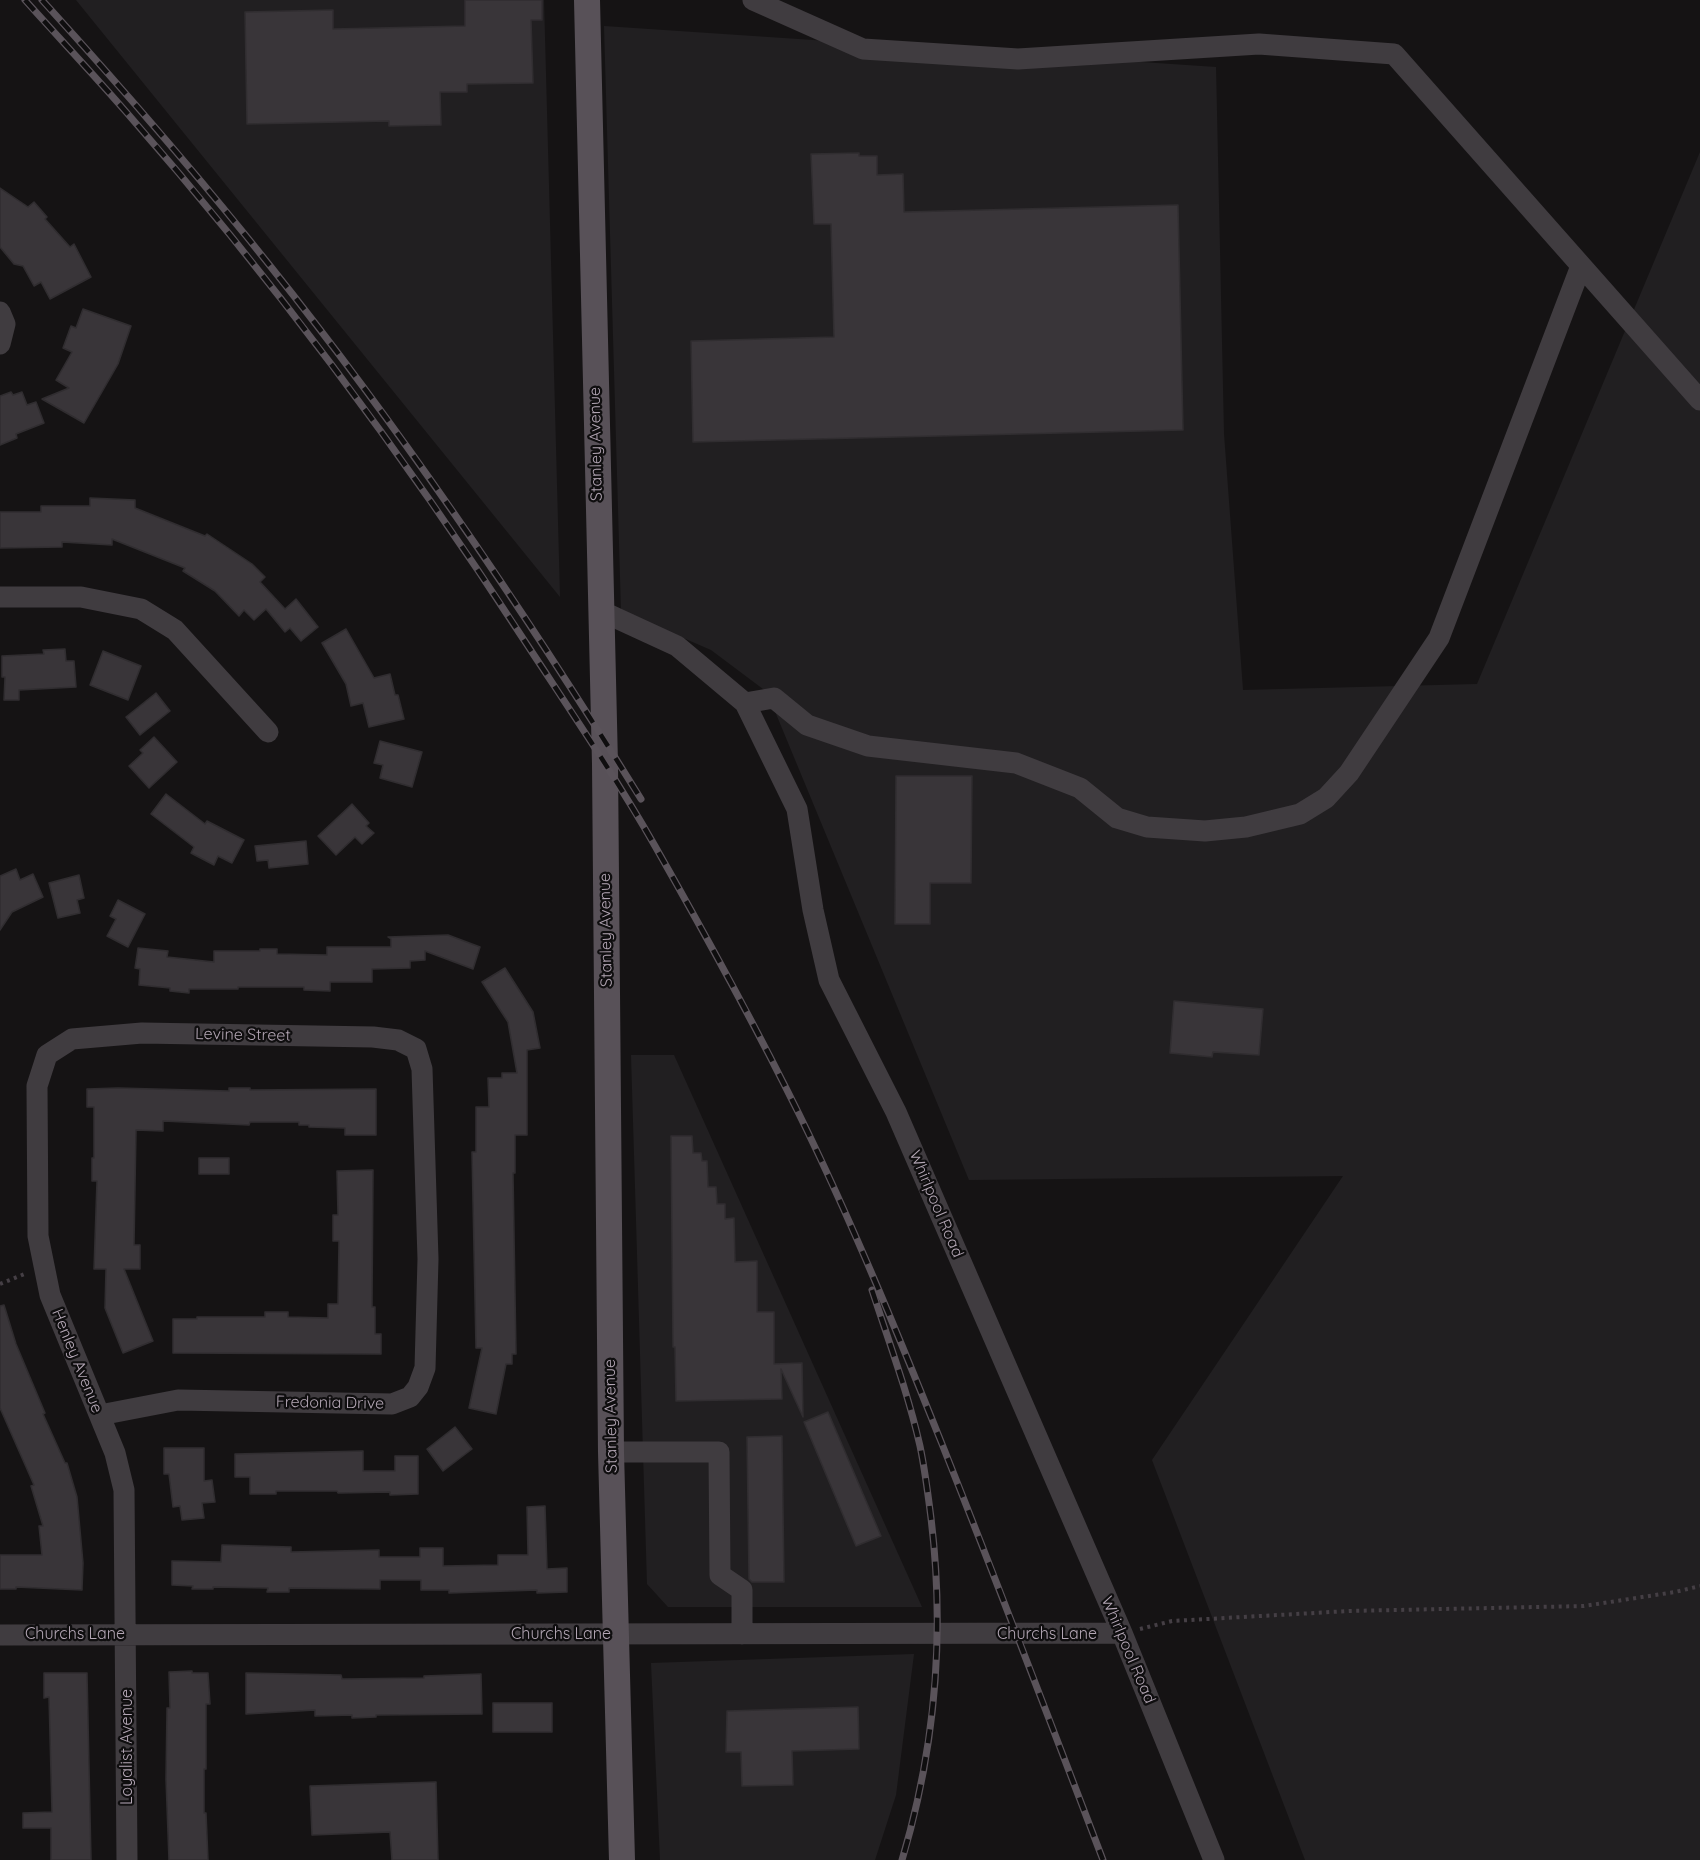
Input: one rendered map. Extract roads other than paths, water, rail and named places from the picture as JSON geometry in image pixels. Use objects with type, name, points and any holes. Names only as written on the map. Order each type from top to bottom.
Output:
[{"type":"main road","name":"Stanley Avenue","points":[[587,0],[605,800],[611,1452],[622,1860]]},
{"type":"street","points":[[753,0],[863,49],[1018,59],[1259,44],[1394,54],[1700,400]]},
{"type":"street","points":[[745,703],[774,698],[807,725],[868,746],[1016,763],[1080,788],[1117,818],[1147,827],[1205,831],[1246,827],[1300,814],[1326,798],[1349,772],[1439,638],[1581,266]]},
{"type":"street","points":[[0,312],[5,324],[0,344]]},
{"type":"street","points":[[0,597],[81,597],[141,609],[175,630],[268,732]]},
{"type":"street","name":"Whirlpool Road","points":[[601,611],[677,646],[745,703],[797,810],[813,910],[829,980],[896,1112],[1122,1634],[1214,1860]]},
{"type":"street","name":"Levine Street","points":[[37,1086],[47,1055],[72,1039],[142,1033],[372,1037],[398,1040],[416,1049],[422,1069],[424,1107]]},
{"type":"street","name":"Henley Avenue","points":[[37,1086],[38,1236],[50,1295],[115,1453],[124,1490],[126,1634]]},
{"type":"street","name":"Fredonia Drive","points":[[100,1415],[178,1400],[392,1404],[410,1397],[418,1387],[425,1368],[428,1259],[424,1107]]},
{"type":"street","points":[[611,1452],[719,1452],[720,1575],[742,1590],[742,1634]]},
{"type":"street","name":"Loyalist Avenue","points":[[126,1634],[127,1860]]},
{"type":"street","name":"Churchs Lane","points":[[0,1635],[1122,1634]]},
{"type":"railway","points":[[25,0],[115,99],[234,240],[386,438],[434,505],[592,743],[655,846],[765,1046],[856,1236],[942,1444],[1103,1860]]},
{"type":"railway","points":[[42,0],[216,199],[370,396],[464,527],[554,662],[641,799]]},
{"type":"railway","points":[[872,1290],[904,1387],[920,1446],[929,1500],[935,1561],[937,1647],[934,1690],[922,1776],[902,1860]]}]
